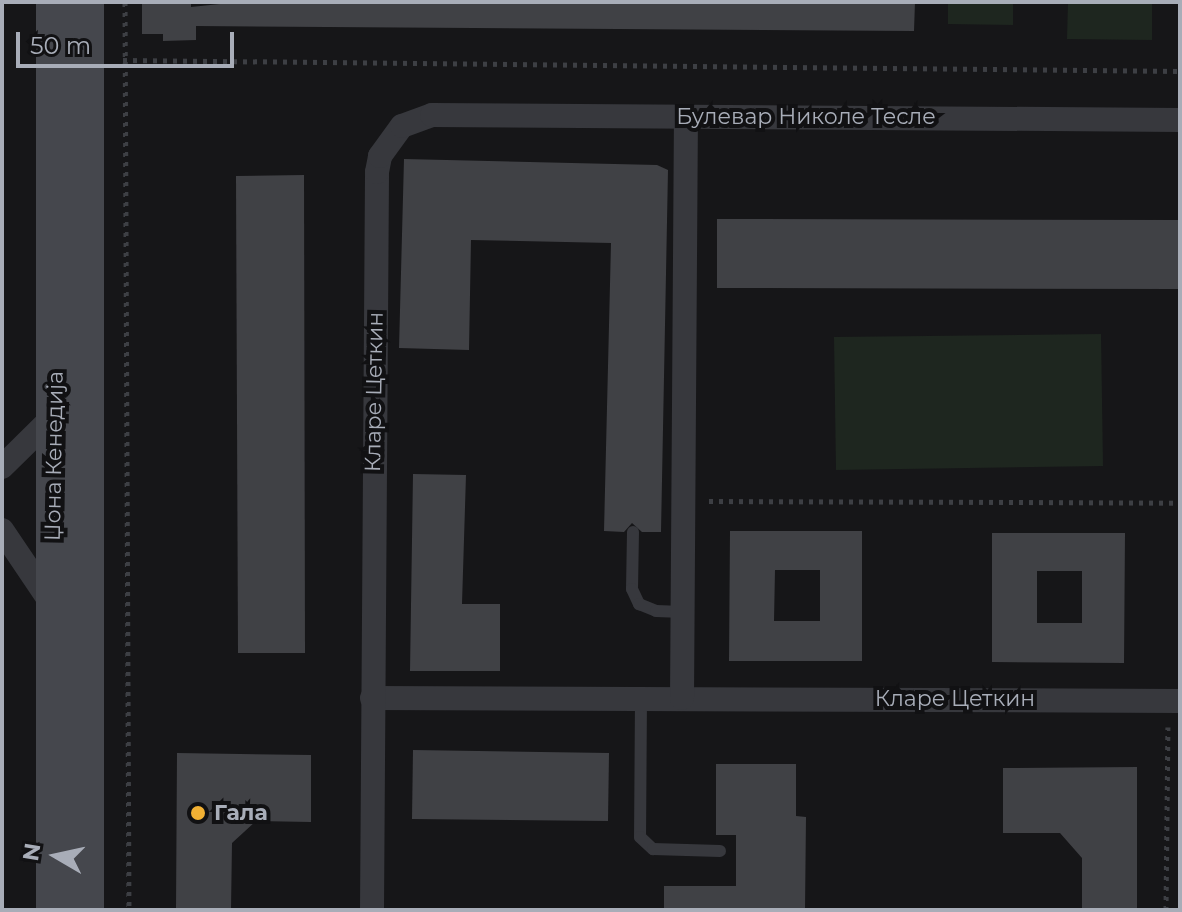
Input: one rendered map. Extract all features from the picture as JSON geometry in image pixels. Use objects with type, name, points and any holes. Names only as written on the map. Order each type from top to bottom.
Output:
[{"type":"street","name":"Џона Кенедија","points":[[53,910],[55,415],[70,7]]},
{"type":"street","name":"Џона Кенедија","points":[[70,7],[87,910]]},
{"type":"street","name":"Булевар Николе Тесле","points":[[432,115],[1180,120]]},
{"type":"street","name":"Кларе Цеткин","points":[[372,910],[377,172],[380,156],[402,126],[432,115]]},
{"type":"street","points":[[682,698],[686,116]]},
{"type":"street","points":[[2,467],[55,415]]},
{"type":"street","points":[[2,530],[52,604]]},
{"type":"street","name":"Кларе Цеткин","points":[[372,698],[1174,700]]},
{"type":"lane","points":[[633,532],[632,589],[639,604],[683,612]]},
{"type":"lane","points":[[641,698],[640,837],[653,849],[720,851]]},
{"type":"path","points":[[125,2],[129,910]]},
{"type":"path","points":[[123,60],[1180,71]]},
{"type":"path","points":[[684,500],[1180,503]]},
{"type":"path","points":[[1166,910],[1174,700]]},
{"type":"shaded area","points":[[948,2],[1013,2],[1013,25],[948,24]]},
{"type":"shaded area","points":[[1068,2],[1152,2],[1152,40],[1067,39]]},
{"type":"shaded area","points":[[1101,334],[1103,466],[836,470],[834,337]]},
{"type":"building","points":[[142,2],[191,2],[191,7],[239,2],[915,2],[914,31],[196,26],[196,40],[163,41],[163,34],[142,34]]},
{"type":"building","points":[[404,159],[657,165],[668,170],[661,532],[642,532],[632,523],[624,532],[604,531],[611,243],[471,240],[469,350],[399,348]]},
{"type":"building","points":[[304,175],[305,653],[238,653],[236,176]]},
{"type":"building","points":[[717,219],[1180,220],[1180,289],[717,288]]},
{"type":"building","points":[[413,474],[466,475],[462,604],[500,604],[500,671],[410,671]]},
{"type":"building","points":[[730,531],[862,531],[862,661],[729,661]],"holes":[[[775,570],[820,570],[820,621],[774,621]]]},
{"type":"building","points":[[992,533],[1125,533],[1124,663],[992,662]],"holes":[[[1037,571],[1082,571],[1082,623],[1037,623]]]},
{"type":"building","points":[[413,750],[609,753],[608,821],[412,819]]},
{"type":"building","points":[[177,753],[311,755],[311,822],[256,821],[232,843],[231,910],[176,910]]},
{"type":"building","points":[[716,764],[796,764],[796,816],[806,817],[805,910],[664,910],[664,886],[736,886],[736,835],[716,835]]},
{"type":"building","points":[[1137,767],[1137,910],[1082,910],[1082,858],[1060,833],[1003,833],[1003,768]]},
{"type":"place","name":"Гала","points":[[198,813]]}]
